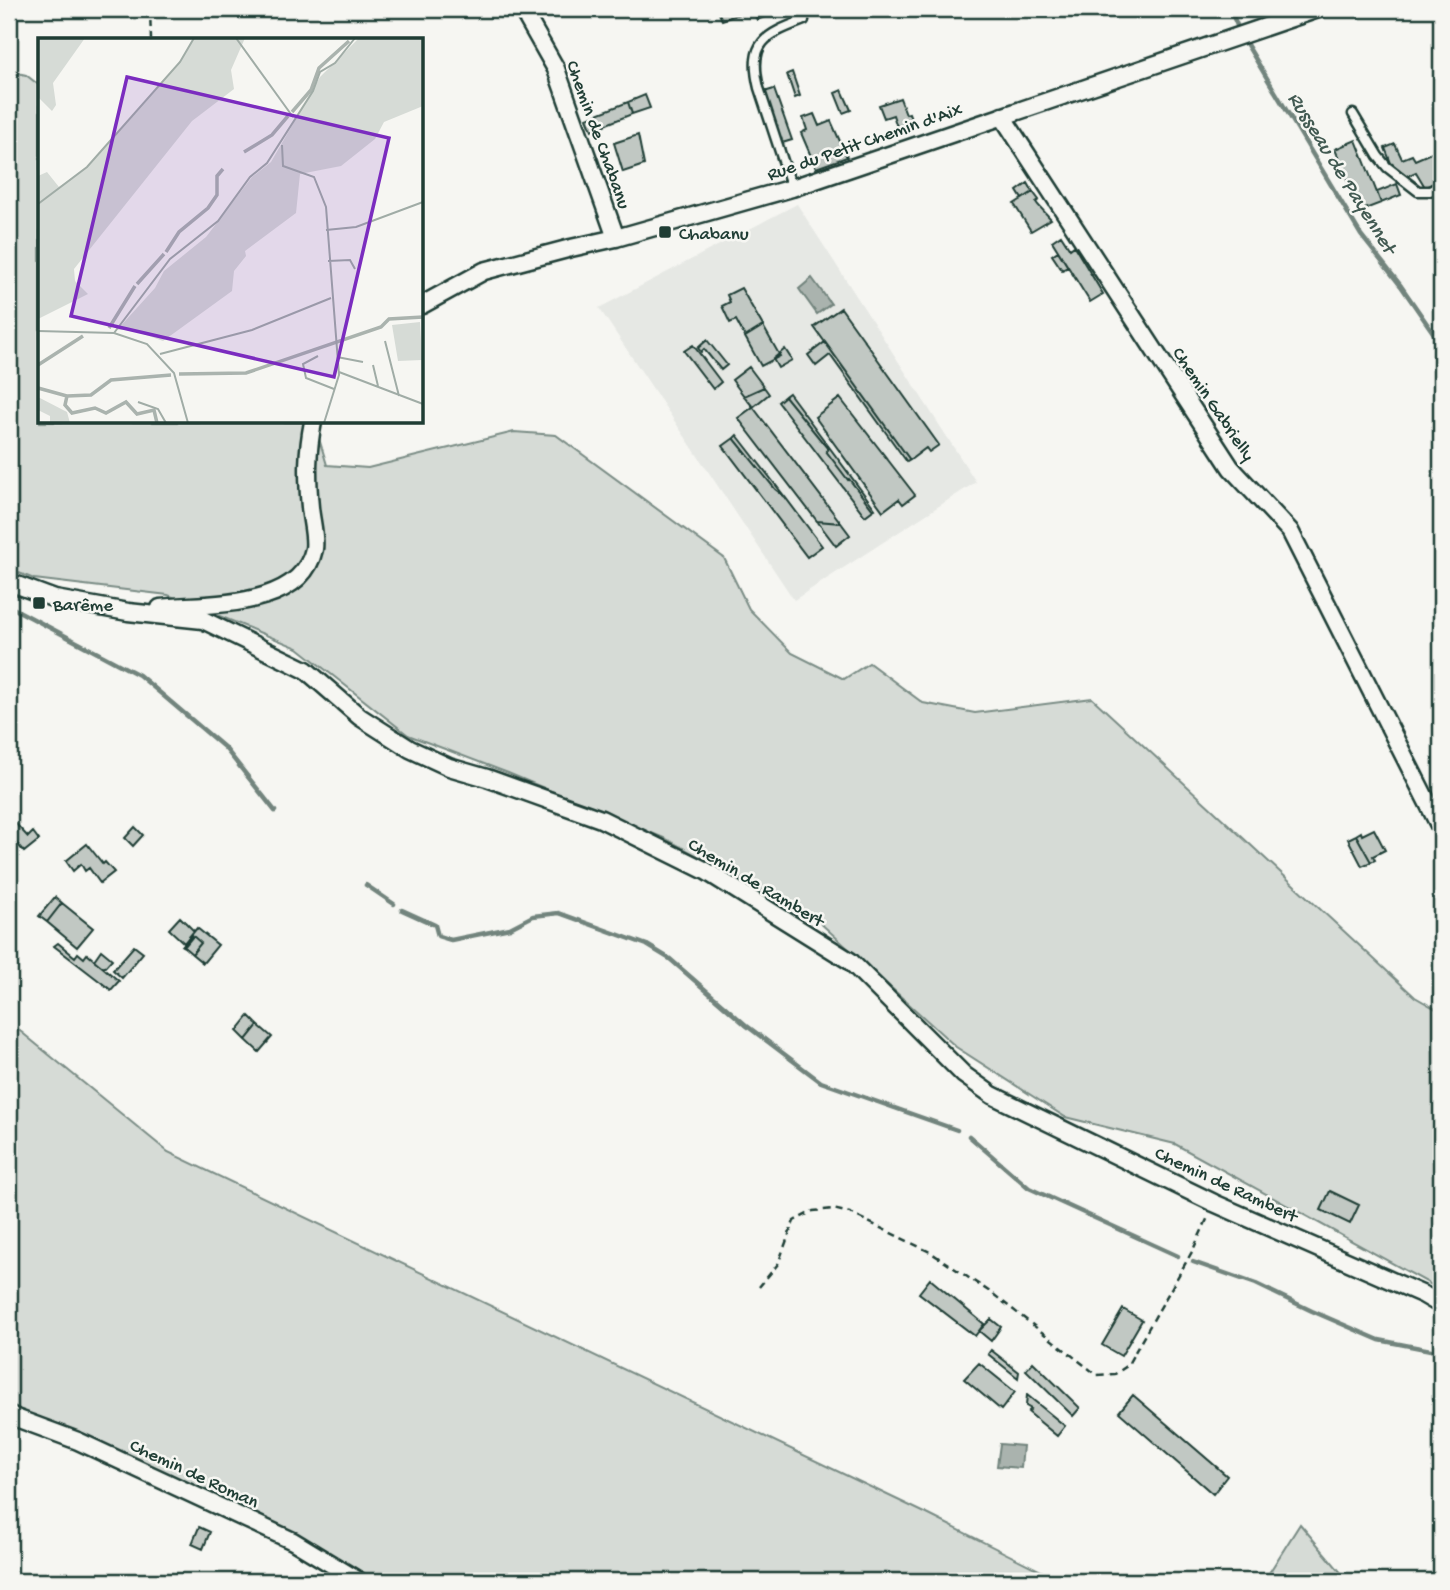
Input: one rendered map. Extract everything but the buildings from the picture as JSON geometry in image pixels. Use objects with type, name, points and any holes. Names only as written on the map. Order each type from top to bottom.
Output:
[{"type":"street","name":"Chemin de Chabanu","points":[[522,9],[556,69],[616,239]]},
{"type":"street","name":"Rue du Petit Chemin d'Aix","points":[[424,304],[484,271],[616,239],[792,188],[1318,9]]},
{"type":"street","name":"Chemin Gabrielly","points":[[1002,116],[1231,468],[1290,531],[1441,830]]},
{"type":"street","points":[[128,612],[243,602],[287,588],[305,568],[314,549],[307,452],[313,424]]},
{"type":"street","name":"Chemin de Rambert","points":[[9,582],[55,598],[128,612],[203,620],[306,670],[360,717],[410,749],[450,767],[601,820],[706,872],[850,961],[964,1075],[992,1095],[1214,1203],[1424,1295],[1441,1306]]},
{"type":"street","name":"Chemin de Roman","points":[[9,1414],[78,1441],[293,1541],[359,1581]]},
{"type":"lane","points":[[792,188],[759,88],[755,58],[772,33],[803,20]]},
{"type":"lane","points":[[1353,114],[1387,167],[1418,191],[1430,191],[1441,185]]},
{"type":"path","points":[[150,9],[151,38]]},
{"type":"path","points":[[760,1287],[778,1264],[794,1221],[813,1211],[833,1209],[850,1213],[930,1252],[993,1294],[1097,1375],[1115,1374],[1127,1366],[1193,1250],[1214,1203]]},
{"type":"shaded area","points":[[9,71],[26,75],[38,84],[38,424],[315,424],[327,465],[368,468],[514,432],[556,435],[724,558],[749,609],[792,653],[844,679],[869,663],[923,703],[975,713],[1092,698],[1415,997],[1441,1012],[1441,1290],[1175,1144],[1065,1117],[956,1047],[817,920],[666,839],[508,773],[408,735],[298,648],[168,595],[34,579],[9,569]]},
{"type":"shaded area","points":[[797,204],[976,482],[794,600],[599,308]]},
{"type":"shaded area","points":[[812,278],[831,304],[817,314],[799,289]]},
{"type":"shaded area","points":[[9,1022],[168,1152],[925,1513],[1061,1581],[359,1581],[292,1541],[9,1414]]},
{"type":"shaded area","points":[[1000,1444],[1023,1446],[1021,1468],[997,1466]]},
{"type":"shaded area","points":[[1300,1524],[1348,1581],[1264,1581]]},
{"type":"waterway","name":"Russeau de Payennet","points":[[1230,9],[1239,30]]},
{"type":"waterway","name":"Russeau de Payennet","points":[[1243,38],[1361,235],[1441,344]]},
{"type":"waterway","points":[[9,606],[139,675],[225,748],[275,811]]},
{"type":"waterway","points":[[366,885],[394,904]]},
{"type":"waterway","points":[[402,910],[435,925],[438,936],[451,940],[510,928],[533,916],[559,913],[647,945],[670,959],[747,1026],[821,1082],[957,1130]]},
{"type":"waterway","points":[[969,1136],[1029,1188],[1178,1256]]},
{"type":"waterway","points":[[1193,1262],[1256,1284],[1379,1340],[1441,1352]]},
{"type":"place","name":"Chabanu","points":[[665,232]]},
{"type":"place","name":"Barême","points":[[39,603]]}]
